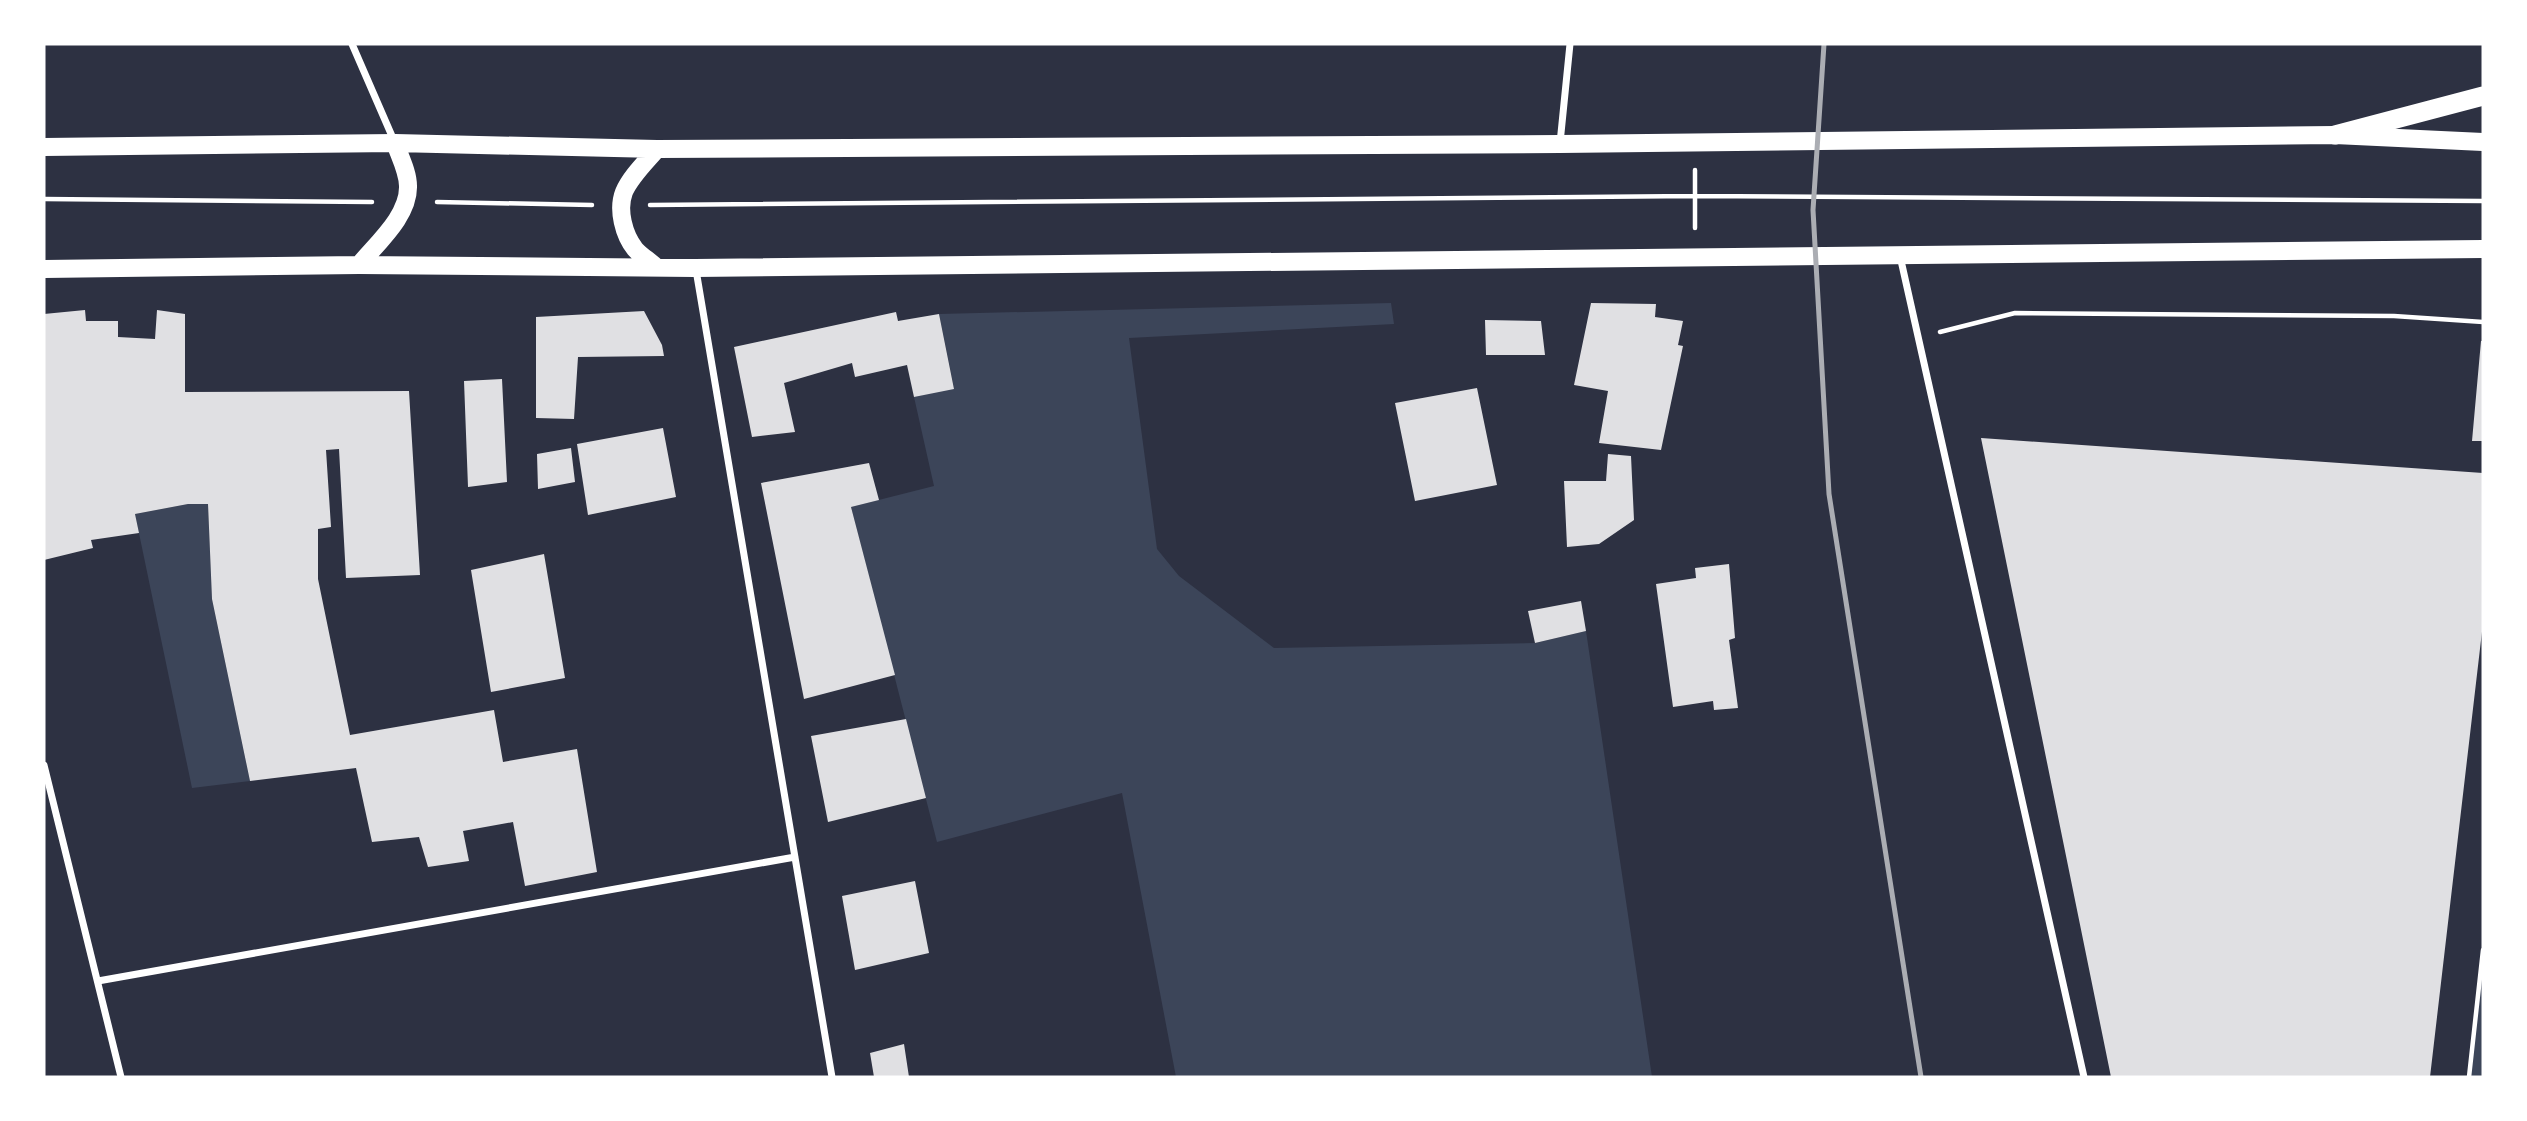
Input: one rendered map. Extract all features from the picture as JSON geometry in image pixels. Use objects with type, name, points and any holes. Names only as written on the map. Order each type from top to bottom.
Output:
[{"type":"highway","points":[[2335,135],[2483,96]]},
{"type":"main road","points":[[44,147],[395,143],[657,149],[1560,144],[2335,135],[2483,142]]},
{"type":"main road","points":[[359,265],[397,219],[407,202],[408,185],[395,143]]},
{"type":"main road","points":[[656,267],[636,250],[622,219],[621,205],[624,192],[633,177],[657,149]]},
{"type":"main road","points":[[44,269],[359,265],[695,268],[2483,249]]},
{"type":"street","points":[[352,44],[395,143]]},
{"type":"street","points":[[1560,144],[1570,44]]},
{"type":"street","points":[[1900,255],[2084,1077]]},
{"type":"street","points":[[695,268],[832,1077]]},
{"type":"street","points":[[44,765],[121,1077]]},
{"type":"street","points":[[98,981],[795,857]]},
{"type":"path","points":[[1695,141],[1695,258]]},
{"type":"path","points":[[44,199],[621,205],[1695,196],[2483,201]]},
{"type":"path","points":[[1919,338],[2015,313],[2394,316],[2483,322]]},
{"type":"path","points":[[2469,1077],[2483,950]]},
{"type":"shaded area","points":[[1391,303],[1394,324],[1129,338],[1157,549],[1179,576],[1274,648],[1535,643],[1586,631],[1652,1077],[1176,1077],[1122,793],[937,842],[851,507],[934,486],[914,397],[954,388],[939,314]]},
{"type":"shaded area","points":[[188,504],[208,504],[212,599],[250,781],[192,788],[135,514]]},
{"type":"shaded area","points":[[2483,950],[2483,1077],[2469,1077]]},
{"type":"building","points":[[1591,303],[1656,304],[1655,317],[1683,321],[1678,345],[1683,346],[1661,450],[1599,443],[1608,391],[1574,385]]},
{"type":"building","points":[[85,310],[86,321],[118,321],[118,337],[155,339],[157,310],[185,314],[185,392],[409,391],[420,575],[346,578],[339,449],[326,450],[331,527],[318,529],[318,579],[350,735],[494,710],[503,762],[577,749],[597,872],[525,886],[513,822],[463,831],[469,861],[428,867],[419,837],[372,842],[356,768],[250,781],[212,599],[208,504],[188,504],[135,514],[139,533],[91,540],[93,548],[44,560],[44,314]]},
{"type":"building","points":[[644,311],[662,345],[664,356],[578,357],[574,419],[536,418],[536,317]]},
{"type":"building","points":[[896,312],[898,321],[939,314],[954,389],[914,397],[907,365],[855,377],[852,363],[784,383],[795,432],[752,437],[734,347]]},
{"type":"building","points":[[1485,320],[1541,321],[1545,355],[1486,355]]},
{"type":"building","points":[[2481,341],[2483,441],[2472,441]]},
{"type":"building","points":[[502,379],[507,482],[468,487],[464,381]]},
{"type":"building","points":[[1477,388],[1497,485],[1415,501],[1395,403]]},
{"type":"building","points":[[663,428],[676,497],[588,515],[577,444]]},
{"type":"building","points":[[1981,438],[2483,473],[2483,623],[2430,1077],[2111,1077]]},
{"type":"building","points":[[571,448],[575,482],[538,489],[537,454]]},
{"type":"building","points":[[1608,454],[1631,456],[1634,520],[1599,544],[1567,547],[1564,481],[1606,481]]},
{"type":"building","points":[[869,463],[879,500],[851,507],[895,675],[804,699],[761,483]]},
{"type":"building","points":[[544,554],[565,678],[491,692],[471,570]]},
{"type":"building","points":[[1729,564],[1735,638],[1729,640],[1738,708],[1714,710],[1713,701],[1673,707],[1656,584],[1696,578],[1695,568]]},
{"type":"building","points":[[1581,601],[1586,631],[1535,643],[1528,611]]},
{"type":"building","points":[[906,719],[926,798],[828,822],[811,736]]},
{"type":"building","points":[[915,881],[929,953],[855,970],[842,896]]},
{"type":"building","points":[[904,1044],[909,1077],[874,1077],[870,1053]]},
{"type":"railway","points":[[1824,44],[1813,210],[1829,494],[1921,1077]]}]
